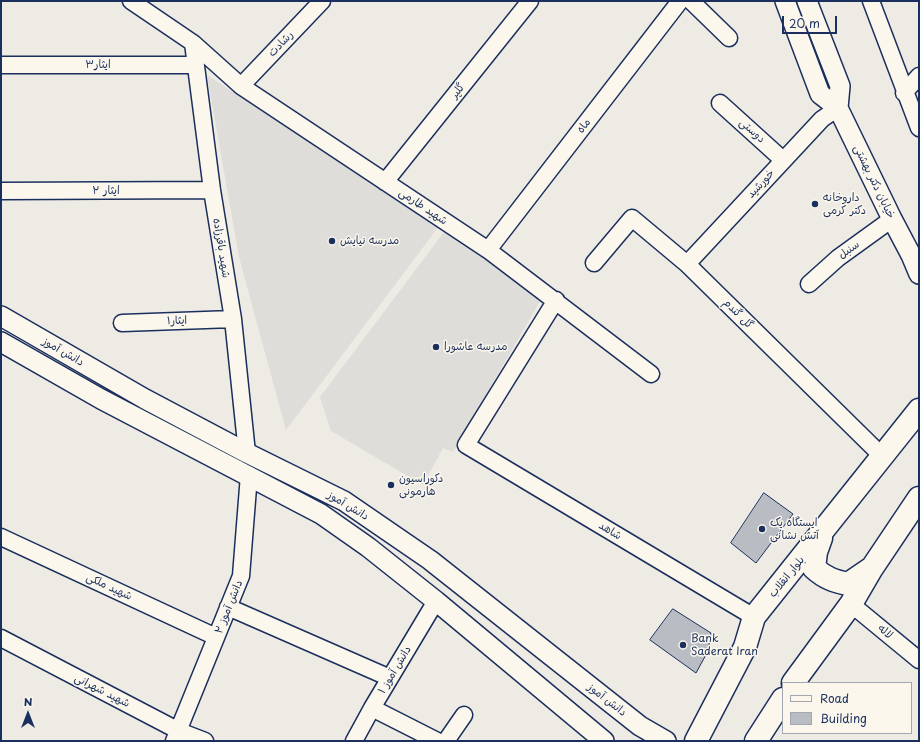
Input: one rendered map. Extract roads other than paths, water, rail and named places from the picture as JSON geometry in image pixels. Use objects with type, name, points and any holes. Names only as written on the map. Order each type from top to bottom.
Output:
[{"type":"main road","name":"بلوار انقلاب","points":[[696,741],[745,647],[754,617],[823,533],[919,410]]},
{"type":"main road","points":[[795,682],[851,604],[872,568],[919,498]]},
{"type":"main road","points":[[823,533],[816,552],[814,568],[822,574],[832,581],[848,584],[872,568]]},
{"type":"main road","points":[[756,741],[782,700]]},
{"type":"street","name":"شهید طارمی","points":[[131,1],[192,42],[241,86],[488,250],[556,300],[651,374]]},
{"type":"street","name":"رشادت","points":[[241,86],[322,1]]},
{"type":"street","name":"گلپر","points":[[385,182],[530,1]]},
{"type":"street","name":"ماه","points":[[488,250],[680,1]]},
{"type":"street","points":[[691,1],[729,38]]},
{"type":"street","name":"خیابان دکتر بهشتی","points":[[785,1],[820,94],[838,108],[892,219],[915,256],[919,274]]},
{"type":"street","points":[[807,1],[840,86],[838,108]]},
{"type":"street","points":[[871,1],[904,93],[919,128]]},
{"type":"street","name":"شهید باقرزاده","points":[[192,42],[212,190],[233,320],[247,453]]},
{"type":"street","name":"ایثار۳","points":[[1,65],[196,65]]},
{"type":"street","points":[[904,93],[919,76]]},
{"type":"street","name":"دوستی","points":[[720,103],[783,160]]},
{"type":"street","name":"خورشید","points":[[687,264],[822,119],[838,108]]},
{"type":"street","name":"ایثار ۲","points":[[1,191],[212,190]]},
{"type":"street","name":"گل گندم","points":[[594,263],[632,218],[687,264],[882,456]]},
{"type":"street","name":"سنبل","points":[[809,284],[838,258],[892,219]]},
{"type":"street","name":"شاهد","points":[[556,300],[466,445],[754,617]]},
{"type":"street","name":"دانش آموز","points":[[1,316],[145,399],[247,453],[344,501],[430,560],[641,734],[666,741]]},
{"type":"street","name":"ایثار۱","points":[[122,323],[233,320]]},
{"type":"street","name":"دانش آموز","points":[[1,342],[101,399],[321,514],[368,547],[436,601],[604,741]]},
{"type":"street","name":"دانش آموز ۲","points":[[176,736],[241,576],[249,476]]},
{"type":"street","name":"شهید ملکی","points":[[1,537],[216,637]]},
{"type":"street","name":"دانش آموز ۱","points":[[354,741],[436,601]]},
{"type":"street","name":"لاله","points":[[851,604],[919,660]]},
{"type":"street","points":[[228,607],[390,678]]},
{"type":"street","name":"شهید شهرانی","points":[[1,638],[176,736],[205,741]]},
{"type":"street","points":[[372,708],[437,741]]},
{"type":"street","points":[[446,741],[464,715]]},
{"type":"place","name":"داروخانه دکتر کرمی","points":[[815,204]]},
{"type":"place","name":"مدرسه نیایش","points":[[332,241]]},
{"type":"place","name":"مدرسه عاشورا","points":[[436,347]]},
{"type":"place","name":"دکوراسیون هارمونی","points":[[391,485]]},
{"type":"place","name":"ایستگاه یک آتش نشانی","points":[[762,529]]},
{"type":"place","name":"Bank Saderat Iran","points":[[683,645]]}]
